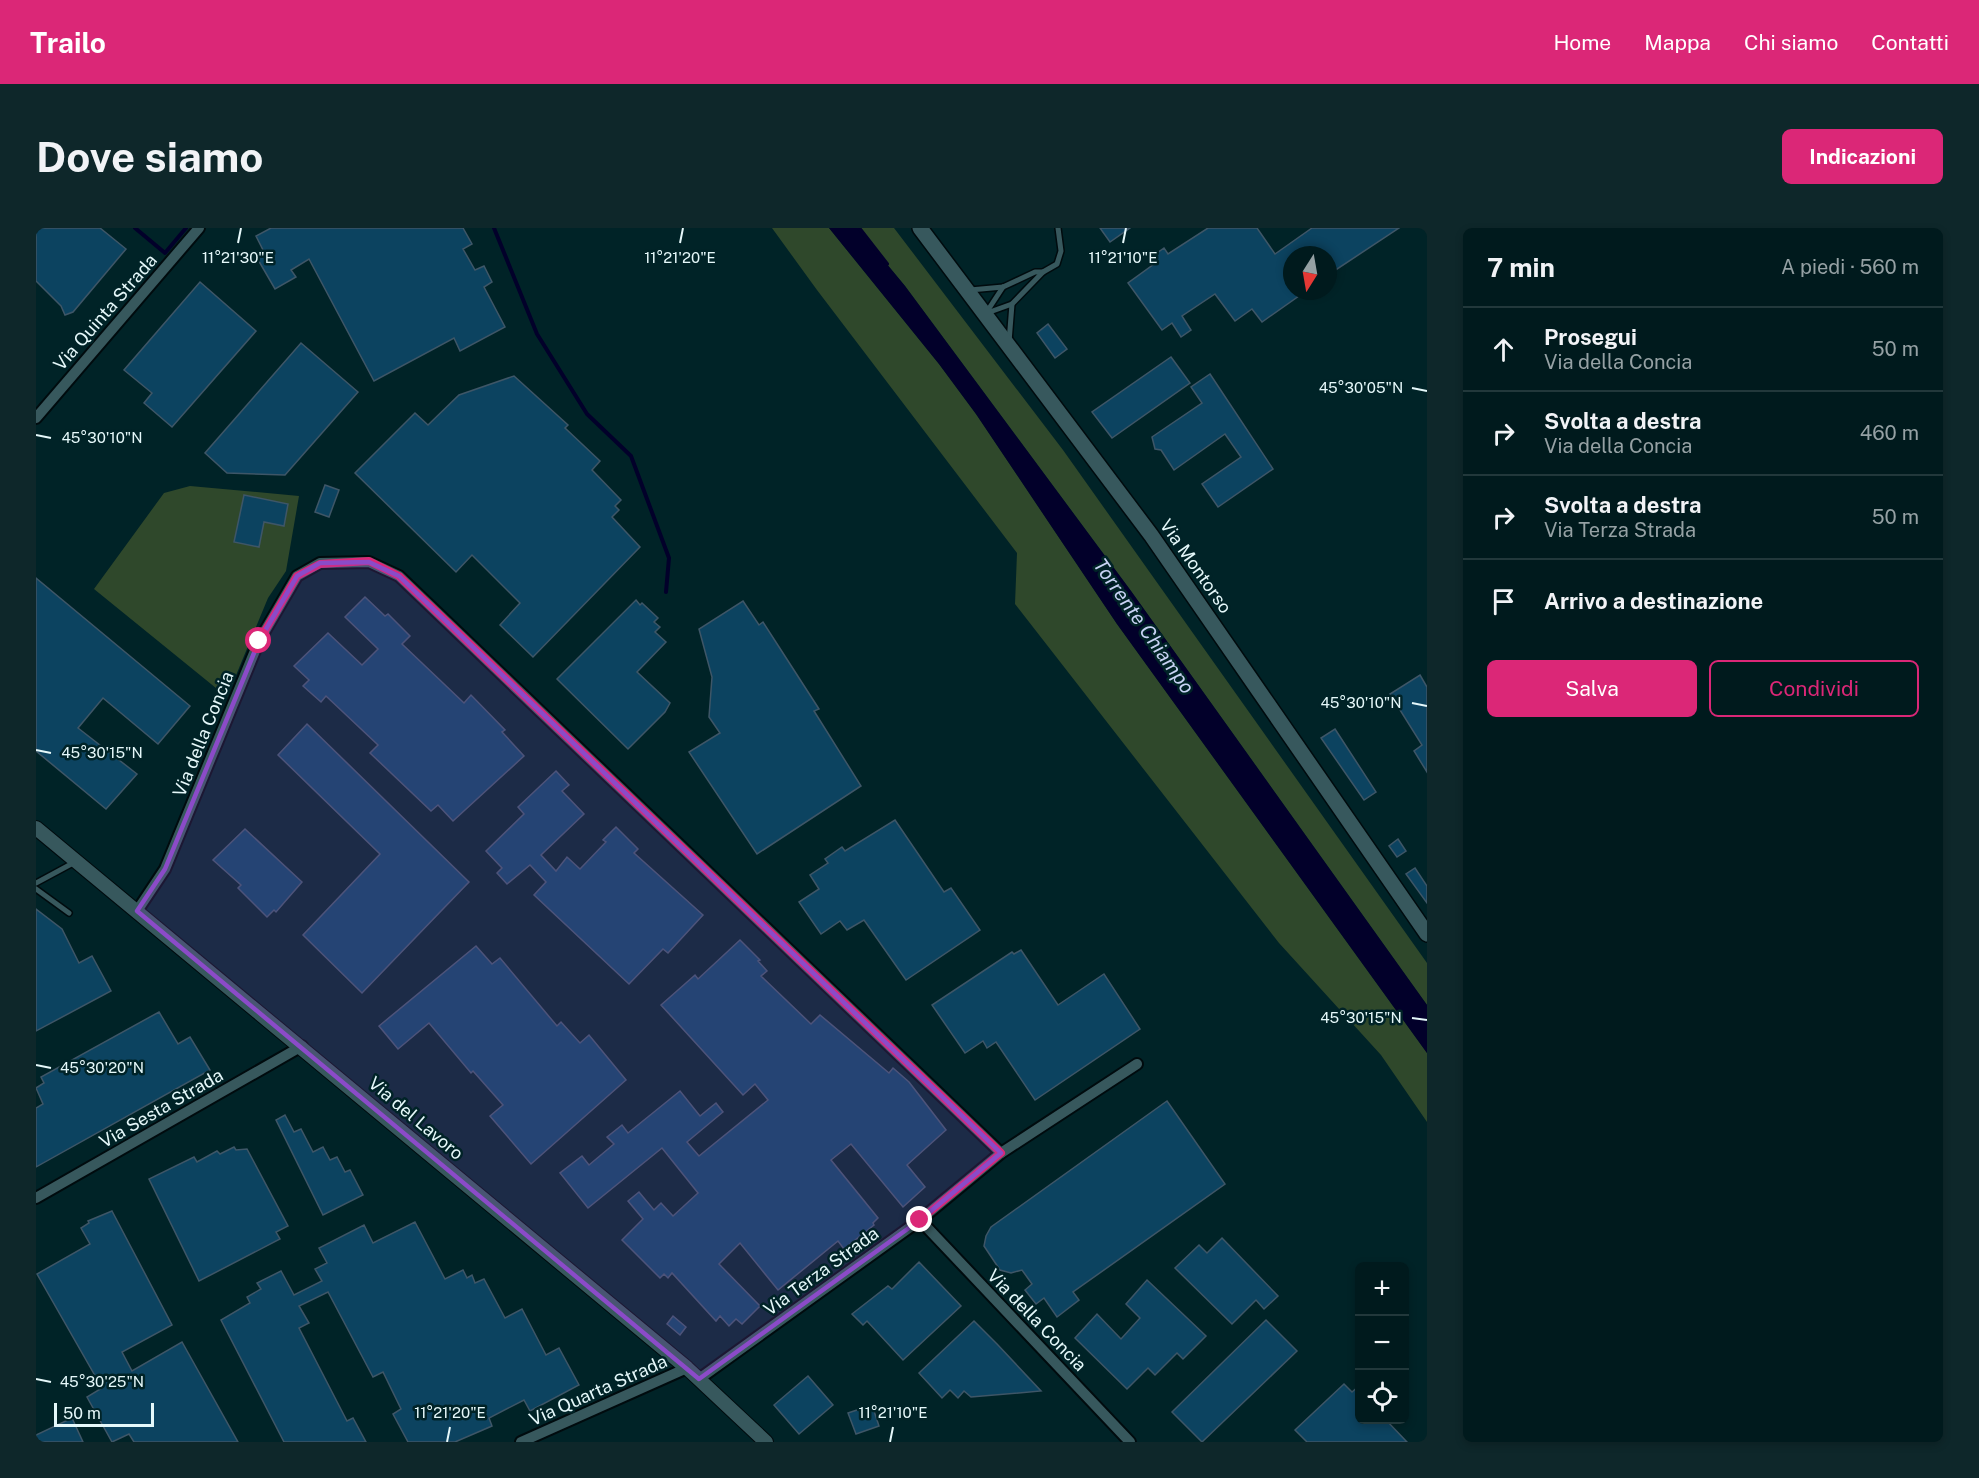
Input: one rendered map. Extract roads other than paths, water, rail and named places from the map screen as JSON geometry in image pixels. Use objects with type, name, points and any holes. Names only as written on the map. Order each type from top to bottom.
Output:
[{"type":"main road","name":"Via Montorso","points":[[920,228],[1152,535],[1425,929]]},
{"type":"street","name":"Via Quinta Strada","points":[[36,418],[199,228]]},
{"type":"street","name":"Via della Concia","points":[[138,911],[165,869],[259,641],[297,576],[320,564],[369,561],[399,576],[1001,1153]]},
{"type":"street","name":"Via del Lavoro","points":[[36,828],[302,1046],[687,1368],[766,1442]]},
{"type":"street","name":"Via Sesta Strada","points":[[36,1198],[302,1046]]},
{"type":"street","name":"Via Terza Strada","points":[[699,1379],[920,1220],[1001,1153],[1137,1064]]},
{"type":"street","name":"Via della Concia","points":[[920,1220],[1131,1442]]},
{"type":"street","name":"Via Quarta Strada","points":[[521,1442],[687,1368]]},
{"type":"lane","points":[[986,313],[1011,304],[1043,272],[1057,264],[1061,251],[1058,228]]},
{"type":"lane","points":[[968,290],[1003,287],[1035,272],[1043,272]]},
{"type":"lane","points":[[986,313],[1003,287]]},
{"type":"lane","points":[[1008,343],[1011,304]]},
{"type":"lane","points":[[36,883],[76,861]]},
{"type":"lane","points":[[36,889],[69,913]]},
{"type":"water","points":[[829,228],[857,228],[905,286],[1131,591],[1427,1005],[1427,1053],[1117,624],[976,414],[939,364]]},
{"type":"waterway","points":[[135,228],[165,253],[186,228]]},
{"type":"waterway","points":[[494,228],[537,334],[587,414],[631,456],[669,558],[666,592]]},
{"type":"waterway","name":"Torrente Chiampo","points":[[859,228],[887,264]]}]
